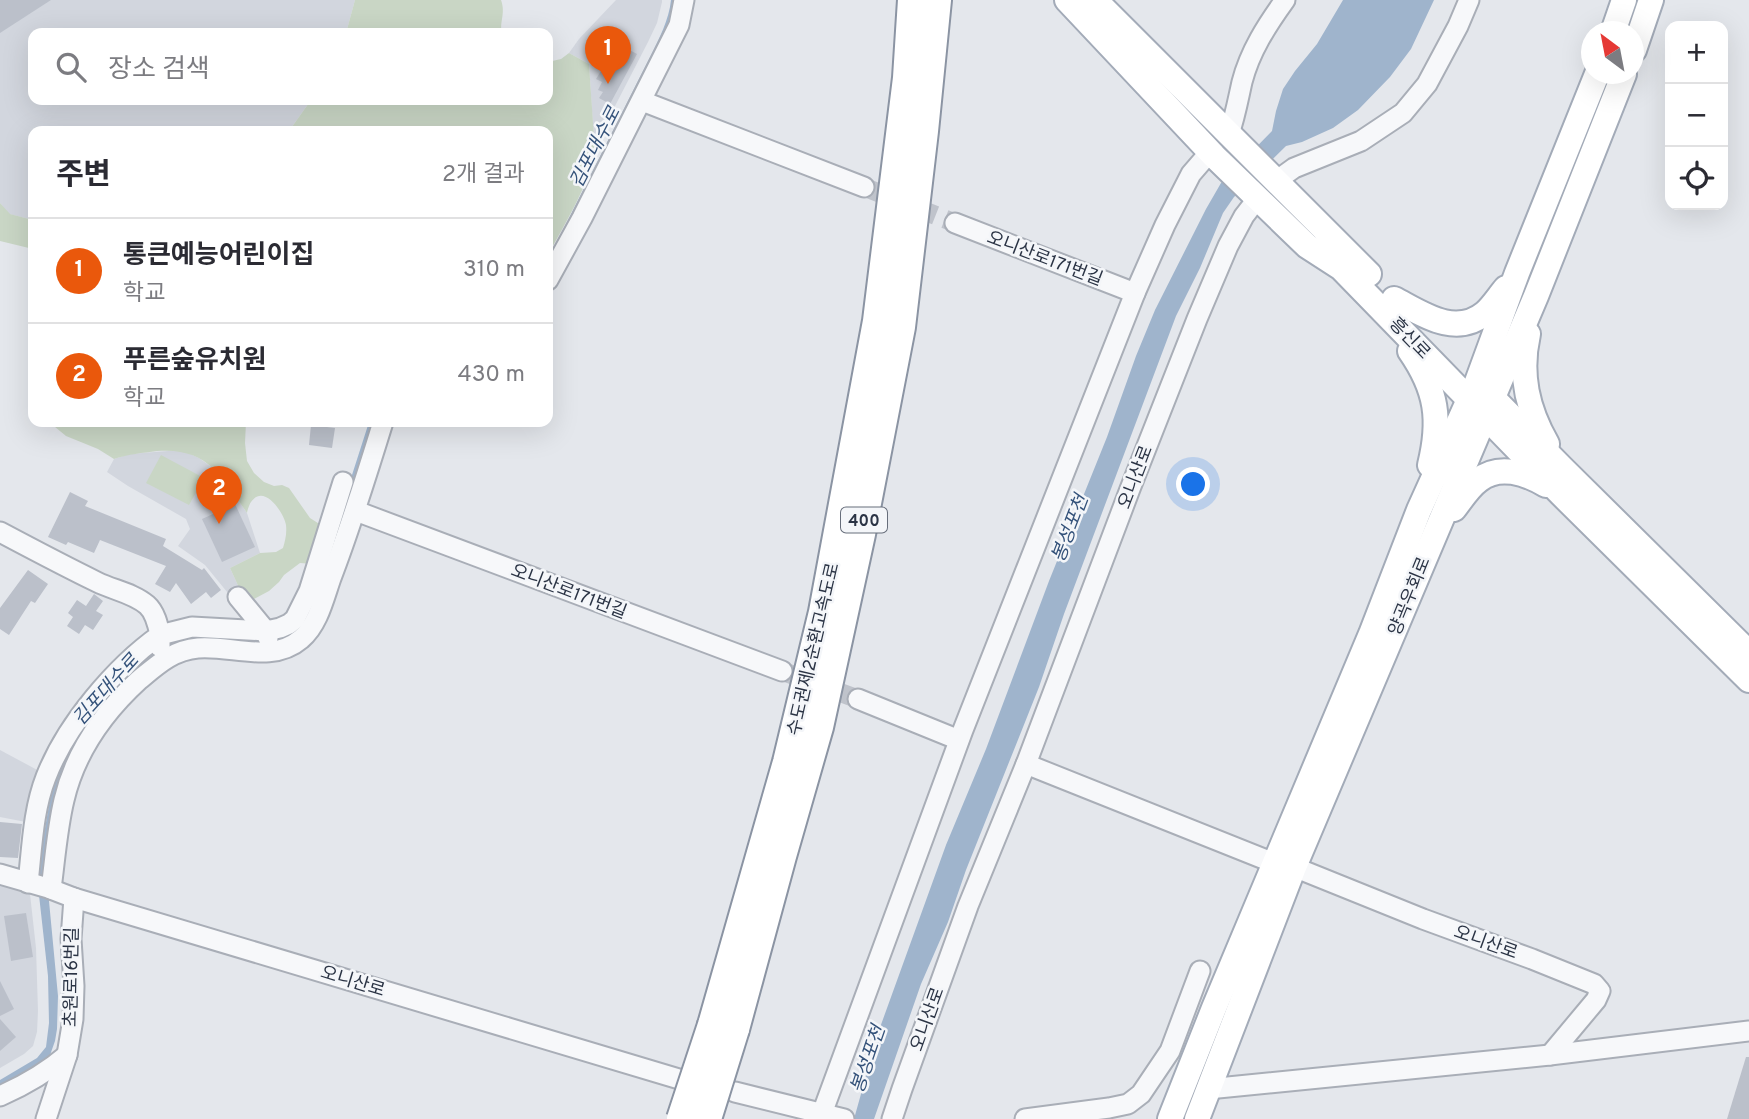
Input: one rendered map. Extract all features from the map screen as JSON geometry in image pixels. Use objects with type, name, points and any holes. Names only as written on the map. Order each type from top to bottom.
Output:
[{"type":"highway","name":"수도권제2순환고속도로","points":[[707,1119],[724,1027],[823,612],[877,321],[907,78],[912,0]]},
{"type":"highway","name":"수도권제2순환고속도로","points":[[681,1119],[724,1027],[782,856],[819,727],[861,534],[901,327],[937,0]]},
{"type":"main road","name":"흥신로","points":[[1067,0],[1212,154],[1307,246],[1387,303]]},
{"type":"main road","name":"흥신로","points":[[1095,0],[1273,177],[1387,303],[1481,398],[1562,468],[1749,653]]},
{"type":"main road","points":[[1617,21],[1624,0]]},
{"type":"main road","points":[[1643,21],[1651,0]]},
{"type":"main road","name":"양곡우회로","points":[[1170,1119],[1214,1008],[1391,640],[1431,541],[1481,398],[1517,273],[1593,84]]},
{"type":"main road","name":"양곡우회로","points":[[1196,1119],[1284,865],[1419,510],[1536,296],[1620,84]]},
{"type":"main road","points":[[1387,303],[1439,322],[1453,324],[1475,320],[1486,312],[1517,273]]},
{"type":"main road","points":[[1536,296],[1524,351],[1528,403],[1536,424],[1562,468]]},
{"type":"main road","points":[[1387,303],[1431,389],[1436,414],[1434,446],[1419,510]]},
{"type":"main road","name":"흥신로","points":[[1481,398],[1561,494],[1749,680]]},
{"type":"main road","points":[[1431,541],[1463,497],[1479,480],[1494,471],[1513,471],[1535,478],[1561,494]]},
{"type":"street","points":[[553,271],[679,25],[684,0]]},
{"type":"street","points":[[1231,137],[1242,82],[1252,53],[1285,0]]},
{"type":"street","points":[[1273,177],[1361,141],[1403,113],[1427,84],[1469,0]]},
{"type":"street","points":[[642,101],[864,187]]},
{"type":"street","points":[[735,1092],[829,1116],[959,740],[1135,293],[1191,174],[1212,154]]},
{"type":"street","name":"오니산로","points":[[892,1119],[968,906],[1026,764],[1110,540],[1197,319],[1228,246],[1255,195]]},
{"type":"street","name":"오니산로171번길","points":[[955,223],[1135,293]]},
{"type":"street","points":[[39,886],[74,770],[89,739],[160,648],[192,627],[269,641],[286,648],[310,630],[356,511],[381,427]]},
{"type":"street","points":[[39,886],[38,806],[46,778],[71,729],[136,653],[160,648],[183,650],[201,647],[258,652],[280,628],[295,619],[309,591],[343,482]]},
{"type":"street","name":"오니산로171번길","points":[[356,511],[782,671]]},
{"type":"street","points":[[0,532],[149,606],[157,620],[160,648]]},
{"type":"street","points":[[238,597],[269,641]]},
{"type":"street","points":[[858,699],[959,740]]},
{"type":"street","name":"오니산로","points":[[1026,764],[1594,984],[1600,991],[1596,1000],[1550,1055]]},
{"type":"street","name":"오니산로","points":[[0,874],[679,1079]]},
{"type":"street","name":"초원로16번길","points":[[46,1119],[67,1055],[73,1019],[71,939],[74,898]]},
{"type":"street","points":[[1026,1119],[1128,1104],[1141,1094],[1170,1051],[1200,971]]},
{"type":"street","points":[[1208,1089],[1550,1055],[1749,1031]]},
{"type":"street","points":[[0,1096],[44,1074],[67,1055]]},
{"type":"shaded area","points":[[0,0],[355,0],[347,28],[28,28],[28,105],[307,105],[293,126],[28,126],[28,219],[9,214],[0,203]]},
{"type":"shaded area","points":[[616,0],[662,2],[657,23],[648,42],[598,139],[594,141],[589,64],[569,53]]},
{"type":"shaded area","points":[[184,451],[213,468],[247,513],[260,553],[230,568],[241,592],[232,598],[205,565],[178,546],[190,529],[186,519],[107,472],[114,459],[129,454]]},
{"type":"shaded area","points":[[0,750],[41,772],[31,823],[0,817]]},
{"type":"shaded area","points":[[0,879],[30,894],[36,948],[38,1011],[33,1046],[0,1068]]},
{"type":"green space","points":[[355,0],[501,0],[503,10],[501,28],[347,28]]},
{"type":"green space","points":[[569,53],[589,64],[595,152],[582,191],[553,246],[553,126],[293,126],[307,105],[553,105],[553,61]]},
{"type":"green space","points":[[0,203],[10,214],[28,219],[28,248],[0,241]]},
{"type":"green space","points":[[55,427],[246,427],[247,461],[254,473],[264,482],[289,488],[310,518],[324,527],[313,564],[300,563],[269,591],[254,599],[248,598],[241,592],[230,568],[260,553],[276,552],[283,548],[286,525],[273,502],[262,496],[256,497],[247,513],[221,476],[201,459],[189,454],[157,451],[114,459],[98,449],[66,436]]},
{"type":"green space","points":[[161,455],[204,478],[189,505],[146,483]]},
{"type":"water","points":[[671,0],[680,0],[680,7],[553,264],[553,250],[657,43]]},
{"type":"water","points":[[1343,0],[1434,0],[1411,49],[1390,77],[1358,110],[1333,128],[1286,146],[1234,197],[1223,213],[1176,316],[1039,687],[948,922],[921,984],[874,1119],[854,1119],[878,1033],[946,845],[986,749],[1155,310],[1221,183],[1272,131],[1283,89],[1317,44]]},
{"type":"water","points":[[367,427],[375,427],[349,509],[290,642],[189,644],[95,723],[47,880],[58,996],[55,1041],[49,1058],[42,1065],[0,1089],[0,1080],[37,1058],[46,1047],[49,1023],[48,976],[38,868],[51,794],[72,742],[117,686],[156,648],[188,636],[274,639],[335,528]]},
{"type":"building","points":[[0,0],[51,0],[0,33]]},
{"type":"building","points":[[609,45],[619,51],[622,46],[637,54],[610,104],[599,98],[603,92],[598,90],[602,82],[596,79],[601,71],[596,68]]},
{"type":"building","points":[[311,427],[335,428],[332,448],[309,445]]},
{"type":"building","points":[[70,492],[88,501],[85,506],[166,539],[163,546],[202,570],[204,568],[221,590],[211,598],[206,592],[191,604],[176,583],[170,592],[155,584],[166,566],[100,540],[94,553],[48,537]]},
{"type":"building","points":[[235,504],[255,547],[222,562],[202,519]]},
{"type":"building","points":[[28,570],[48,584],[35,603],[31,601],[9,635],[0,629],[0,608]]},
{"type":"building","points":[[94,594],[103,601],[96,611],[103,615],[93,630],[85,625],[79,634],[67,626],[73,617],[68,613],[77,600],[86,606]]},
{"type":"building","points":[[0,822],[22,824],[18,858],[0,857]]},
{"type":"building","points":[[26,913],[33,957],[11,961],[4,916]]},
{"type":"building","points":[[0,981],[14,1009],[0,1016]]},
{"type":"building","points":[[0,1019],[16,1037],[0,1051]]},
{"type":"building","points":[[1746,1057],[1749,1057],[1749,1119],[1727,1119]]},
{"type":"tunnel","points":[[864,187],[955,223]]},
{"type":"tunnel","points":[[782,671],[858,699]]},
{"type":"place","name":"통큰예능어린이집","points":[[608,84]]},
{"type":"place","name":"푸른숲유치원","points":[[219,524]]},
{"type":"water label","name":"김포대수로","points":[[594,147]]},
{"type":"water label","name":"봉성포천","points":[[1069,528]]},
{"type":"water label","name":"김포대수로","points":[[105,689]]},
{"type":"water label","name":"봉성포천","points":[[867,1059]]}]
